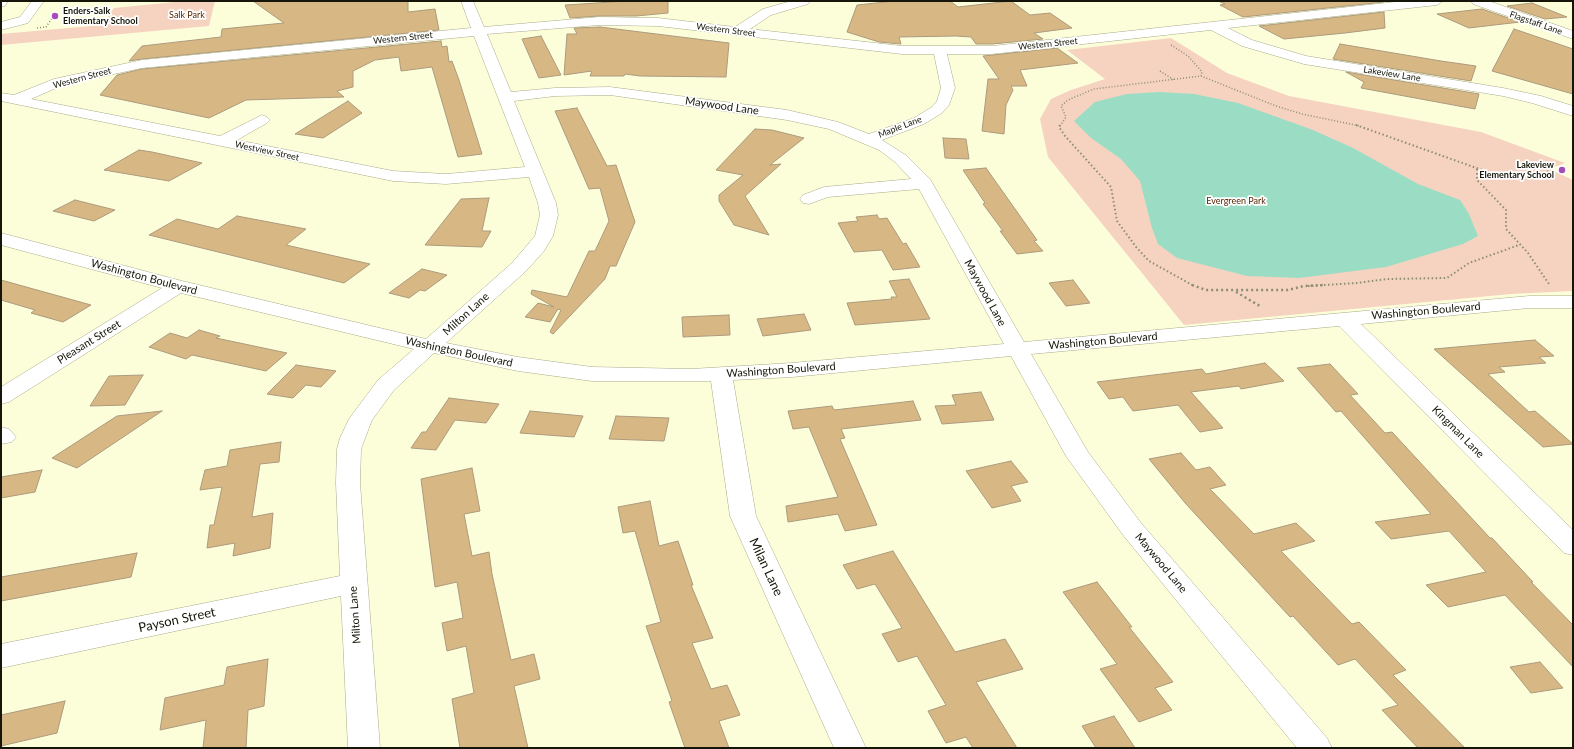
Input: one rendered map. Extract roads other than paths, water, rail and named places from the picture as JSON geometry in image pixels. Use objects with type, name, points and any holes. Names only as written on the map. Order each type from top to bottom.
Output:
[{"type":"street","points":[[1,26],[24,20],[38,1]]},
{"type":"street","name":"Milton Lane","points":[[364,748],[348,482],[349,448],[352,438],[361,419],[386,385],[519,266],[537,247],[544,236],[549,215],[547,203],[535,170],[507,97],[467,1]]},
{"type":"street","points":[[737,31],[767,12],[804,1]]},
{"type":"street","name":"Western Street","points":[[18,99],[77,77],[142,64],[479,30],[564,23],[612,21],[658,22],[859,46],[940,51],[1008,49],[1437,1]]},
{"type":"street","name":"Flagstaff Lane","points":[[1477,1],[1573,35]]},
{"type":"street","name":"Lakeview Lane","points":[[1214,26],[1247,43],[1304,60],[1503,92],[1536,99],[1573,111]]},
{"type":"street","name":"Maple Lane","points":[[869,139],[919,121],[937,110],[944,102],[948,88],[940,51]]},
{"type":"street","name":"Maywood Lane","points":[[507,97],[585,91],[642,94],[801,118],[833,125],[869,139],[901,158],[924,183],[1016,349],[1078,456],[1132,529],[1316,748]]},
{"type":"street","name":"Westview Street","points":[[1,97],[18,99],[393,176],[446,179],[535,170]]},
{"type":"street","points":[[223,141],[262,120]]},
{"type":"street","points":[[809,199],[824,192],[924,183]]},
{"type":"street","name":"Washington Boulevard","points":[[1,239],[178,286],[429,346],[518,364],[592,374],[721,375],[792,370],[1343,318],[1530,302],[1573,302]]},
{"type":"street","name":"Pleasant Street","points":[[1,397],[178,286]]},
{"type":"street","name":"Kingman Lane","points":[[1343,318],[1573,546]]},
{"type":"street","name":"Milan Lane","points":[[721,375],[743,516],[850,748]]},
{"type":"street","name":"Payson Street","points":[[1,656],[353,583]]},
{"type":"place","name":"Enders-Salk Elementary School","points":[[55,16]]},
{"type":"place","name":"Lakeview Elementary School","points":[[1562,170]]},
{"type":"park label","name":"Salk Park","points":[[187,15]]},
{"type":"park label","name":"Evergreen Park","points":[[1236,201]]}]
